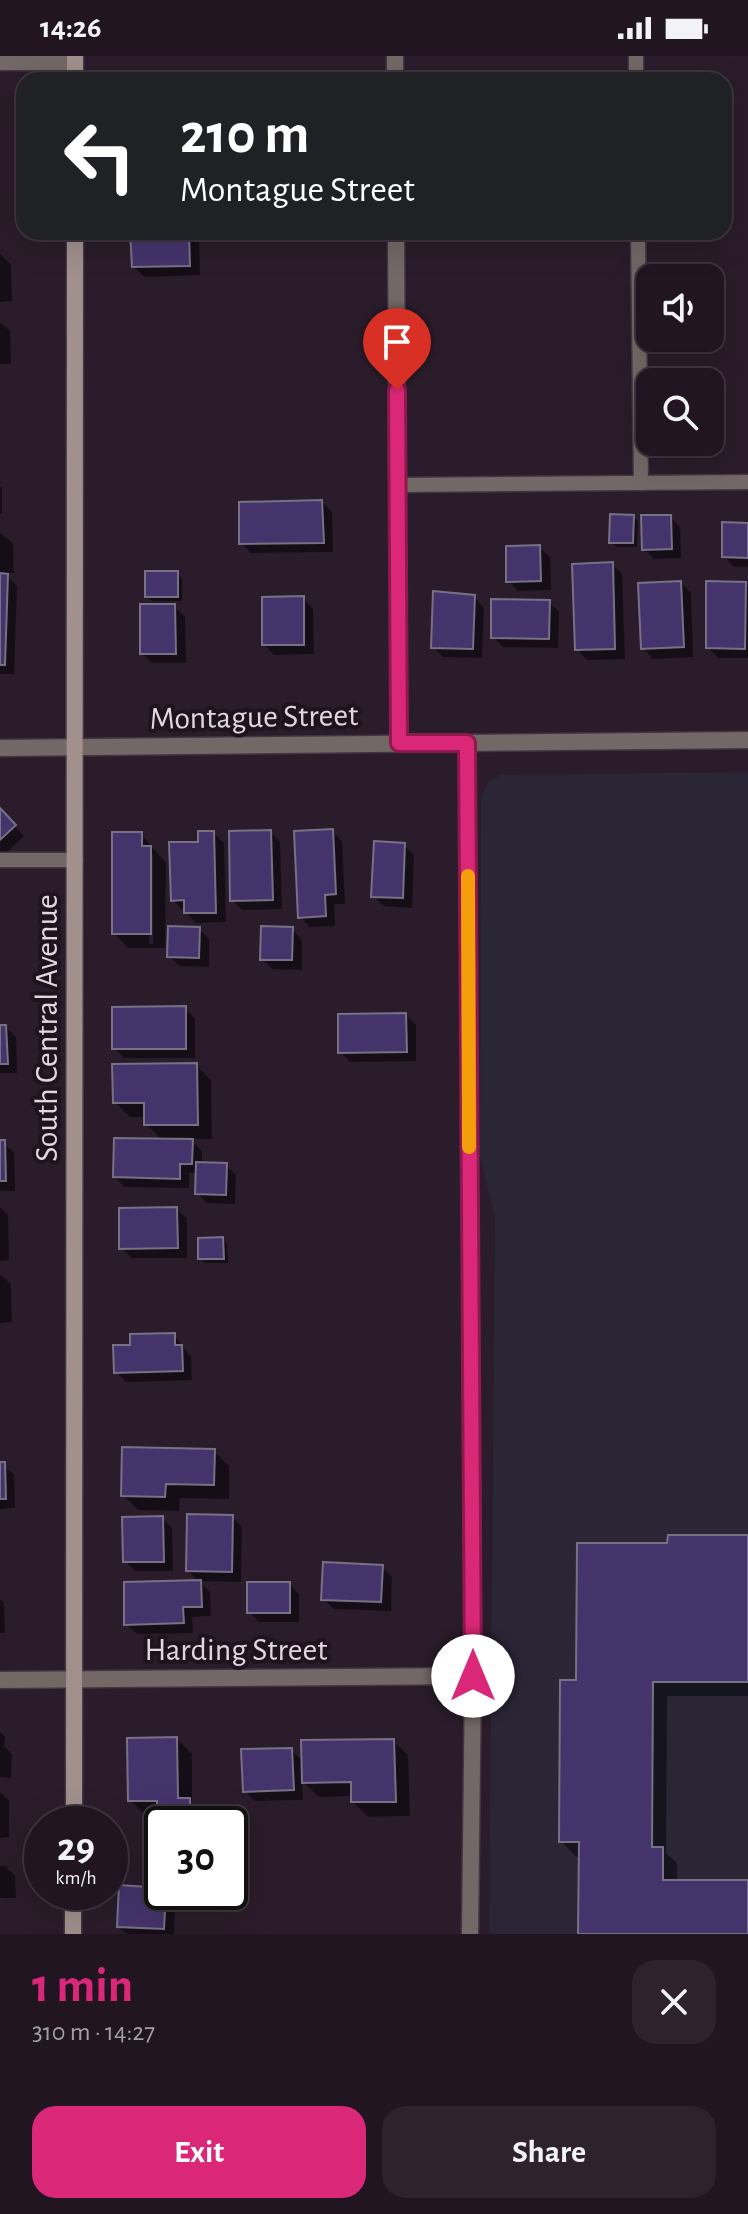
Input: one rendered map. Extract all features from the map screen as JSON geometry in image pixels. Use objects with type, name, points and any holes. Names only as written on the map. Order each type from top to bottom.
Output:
[{"type":"main road","name":"South Central Avenue","points":[[74,1806],[75,240]]},
{"type":"main road","points":[[73,1910],[73,1934]]},
{"type":"street","points":[[0,62],[75,59]]},
{"type":"street","points":[[396,240],[399,743]]},
{"type":"street","name":"Montague Street","points":[[0,748],[748,740]]},
{"type":"street","points":[[467,743],[473,1676],[470,1934]]},
{"type":"street","name":"Harding Street","points":[[0,1680],[473,1676]]},
{"type":"lane","points":[[638,240],[641,483]]},
{"type":"lane","points":[[397,485],[748,482]]},
{"type":"lane","points":[[0,860],[76,860]]},
{"type":"shaded area","points":[[748,772],[748,1934],[489,1934],[495,1217],[480,1157],[481,796],[488,782],[501,775]]},
{"type":"building","points":[[130,240],[189,240],[190,266],[132,267]]},
{"type":"building","points":[[322,500],[324,543],[239,544],[239,502]]},
{"type":"building","points":[[610,514],[634,515],[633,543],[609,543]]},
{"type":"building","points":[[641,515],[671,515],[672,549],[642,550]]},
{"type":"building","points":[[722,522],[748,523],[748,558],[722,557]]},
{"type":"building","points":[[540,545],[541,581],[506,582],[506,546]]},
{"type":"building","points":[[613,562],[615,649],[575,650],[572,564]]},
{"type":"building","points":[[145,571],[178,571],[178,597],[145,597]]},
{"type":"building","points":[[0,573],[8,574],[5,665],[0,665]]},
{"type":"building","points":[[681,581],[684,647],[641,649],[638,583]]},
{"type":"building","points":[[706,581],[746,582],[745,649],[706,648]]},
{"type":"building","points":[[433,591],[475,595],[473,649],[431,648]]},
{"type":"building","points":[[304,596],[304,645],[262,645],[262,597]]},
{"type":"building","points":[[491,599],[550,600],[549,639],[491,638]]},
{"type":"building","points":[[140,604],[175,604],[176,654],[140,654]]},
{"type":"building","points":[[0,808],[16,825],[0,840]]},
{"type":"building","points":[[333,829],[336,894],[325,895],[326,916],[298,918],[294,831]]},
{"type":"building","points":[[271,830],[273,900],[230,901],[229,831]]},
{"type":"building","points":[[198,831],[214,831],[216,913],[184,913],[184,900],[171,901],[169,842],[198,842]]},
{"type":"building","points":[[112,832],[142,832],[142,846],[151,846],[151,934],[112,934]]},
{"type":"building","points":[[374,841],[405,843],[403,898],[371,897]]},
{"type":"building","points":[[168,926],[200,927],[199,958],[167,957]]},
{"type":"building","points":[[261,926],[293,927],[292,960],[260,960]]},
{"type":"building","points":[[186,1006],[186,1049],[112,1049],[112,1007]]},
{"type":"building","points":[[406,1013],[407,1052],[338,1053],[338,1014]]},
{"type":"building","points":[[0,1025],[6,1025],[8,1064],[0,1064]]},
{"type":"building","points":[[197,1063],[198,1125],[144,1125],[144,1103],[113,1103],[112,1064]]},
{"type":"building","points":[[114,1138],[193,1139],[192,1164],[180,1164],[180,1179],[113,1177]]},
{"type":"building","points":[[0,1140],[5,1140],[6,1181],[0,1181]]},
{"type":"building","points":[[196,1162],[227,1163],[226,1195],[195,1194]]},
{"type":"building","points":[[177,1207],[178,1248],[119,1249],[119,1208]]},
{"type":"building","points":[[223,1237],[224,1259],[198,1259],[198,1238]]},
{"type":"building","points":[[175,1333],[175,1345],[182,1345],[183,1371],[114,1373],[113,1345],[130,1345],[130,1334]]},
{"type":"building","points":[[122,1447],[215,1449],[214,1485],[166,1484],[165,1497],[121,1496]]},
{"type":"building","points":[[0,1462],[5,1462],[6,1499],[0,1499]]},
{"type":"building","points":[[187,1514],[233,1515],[232,1572],[186,1571]]},
{"type":"building","points":[[163,1516],[164,1562],[123,1562],[122,1517]]},
{"type":"building","points":[[668,1535],[748,1535],[748,1682],[653,1682],[652,1847],[663,1847],[663,1880],[748,1880],[748,1934],[578,1934],[579,1842],[559,1842],[560,1680],[576,1680],[577,1543],[667,1543]]},
{"type":"building","points":[[323,1562],[383,1565],[381,1602],[321,1600]]},
{"type":"building","points":[[201,1580],[202,1607],[183,1607],[184,1623],[124,1625],[124,1582]]},
{"type":"building","points":[[247,1582],[290,1582],[290,1613],[247,1613]]},
{"type":"building","points":[[177,1737],[178,1798],[190,1798],[190,1806],[157,1806],[157,1801],[128,1801],[127,1738]]},
{"type":"building","points":[[394,1739],[396,1802],[351,1802],[351,1782],[302,1783],[301,1740]]},
{"type":"building","points":[[292,1748],[294,1790],[243,1792],[241,1749]]},
{"type":"building","points":[[128,1886],[144,1887],[144,1910],[165,1910],[164,1929],[117,1927],[118,1910],[128,1910]]},
{"type":"slow traffic","points":[[468,876],[469,1147]]},
{"type":"route","points":[[397,390],[399,743],[467,743],[473,1676]]}]
